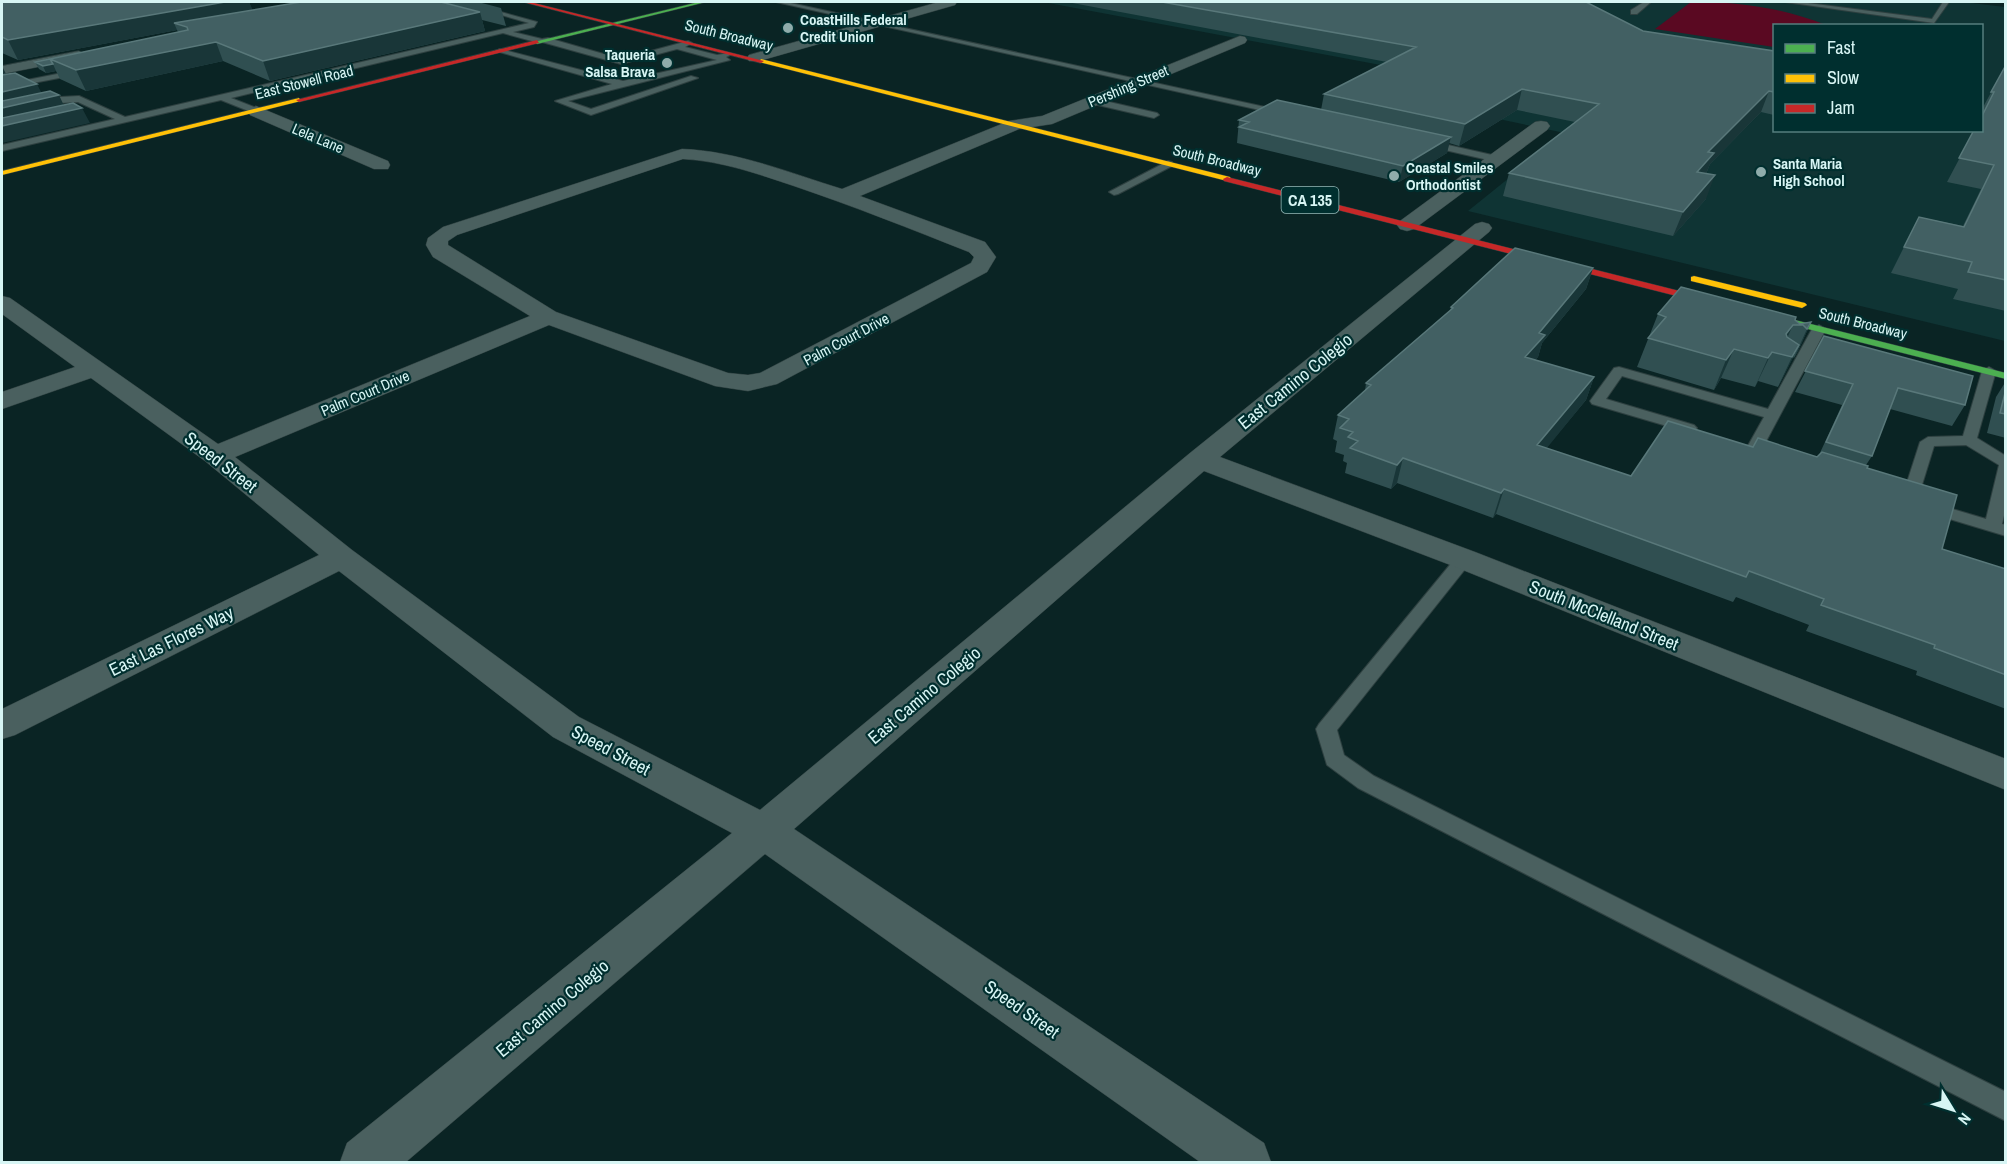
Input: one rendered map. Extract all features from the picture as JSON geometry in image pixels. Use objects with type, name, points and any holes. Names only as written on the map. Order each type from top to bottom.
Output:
[{"type":"main road","name":"South Broadway","points":[[526,2],[692,42],[735,58],[754,58],[1168,164],[1469,228],[1728,306]]},
{"type":"main road","name":"South Broadway","points":[[581,2],[1376,202]]},
{"type":"main road","name":"East Stowell Road","points":[[2,173],[703,2]]},
{"type":"main road","name":"South Broadway","points":[[1409,215],[1469,228]]},
{"type":"main road","name":"South Broadway","points":[[1680,276],[1819,310]]},
{"type":"main road","name":"South Broadway","points":[[1751,312],[2006,376]]},
{"type":"street","points":[[754,58],[951,2]]},
{"type":"street","name":"Pershing Street","points":[[1015,125],[1047,120],[1240,39]]},
{"type":"street","points":[[2,70],[98,51]]},
{"type":"street","name":"Lela Lane","points":[[256,111],[381,165]]},
{"type":"street","points":[[843,196],[1015,125]]},
{"type":"street","points":[[1409,215],[1497,159],[1541,126]]},
{"type":"street","name":"Palm Court Drive","points":[[682,154],[707,155],[843,196],[977,247],[985,257],[979,267],[801,363],[768,379],[748,383],[724,380],[548,316],[441,252],[436,245],[438,238],[461,227],[682,154]]},
{"type":"street","name":"East Camino Colegio","points":[[366,1162],[764,831],[1469,228]]},
{"type":"street","name":"Speed Street","points":[[2,303],[215,455],[341,557],[566,727],[764,831],[1245,1162]]},
{"type":"street","name":"Palm Court Drive","points":[[215,455],[548,316]]},
{"type":"street","points":[[2,401],[95,368]]},
{"type":"street","name":"South McClelland Street","points":[[1200,459],[1464,559],[2006,775]]},
{"type":"street","name":"East Las Flores Way","points":[[2,725],[341,557]]},
{"type":"lane","points":[[2,148],[531,25],[533,22],[459,2]]},
{"type":"lane","points":[[779,2],[1301,116]]},
{"type":"lane","points":[[1634,12],[1648,2]]},
{"type":"lane","points":[[1788,2],[1934,21],[1946,2]]},
{"type":"lane","points":[[482,25],[621,62],[692,42]]},
{"type":"lane","points":[[677,46],[726,60],[683,72],[656,75],[560,102],[591,112],[721,69]]},
{"type":"lane","points":[[500,51],[643,94]]},
{"type":"lane","points":[[717,57],[735,58]]},
{"type":"lane","points":[[2,87],[94,68]]},
{"type":"lane","points":[[683,72],[699,76]]},
{"type":"lane","points":[[222,97],[256,111]]},
{"type":"lane","points":[[2,112],[60,100],[79,99],[125,120]]},
{"type":"lane","points":[[1092,101],[1154,115]]},
{"type":"lane","points":[[1227,107],[1238,102]]},
{"type":"lane","points":[[78,113],[99,108]]},
{"type":"lane","points":[[1416,141],[1497,159]]},
{"type":"lane","points":[[1114,192],[1168,164]]},
{"type":"lane","points":[[1775,458],[1748,449],[1772,415],[1819,329]]},
{"type":"lane","points":[[1793,343],[1810,345]]},
{"type":"lane","points":[[1782,364],[1796,372]]},
{"type":"lane","points":[[1700,432],[1597,401],[1619,371],[1772,415]]},
{"type":"lane","points":[[1969,440],[1989,371]]},
{"type":"lane","points":[[1969,440],[2006,464],[1999,529],[1904,500],[1928,442],[1969,440]]},
{"type":"lane","points":[[1464,559],[1326,729],[1335,759],[1366,782],[2006,1107]]},
{"type":"shaded area","name":"Santa Maria High School","points":[[1043,2],[1963,2],[2005,7],[2005,341],[1468,211],[1565,133],[1365,91],[1402,69]]},
{"type":"shaded area","points":[[1691,2],[1760,7],[1823,24],[1773,24],[1773,47],[1655,29]]},
{"type":"building","points":[[2,2],[225,2],[8,40],[2,37]]},
{"type":"building","points":[[301,2],[441,2],[480,12],[263,61],[216,42],[76,70],[50,59],[188,30],[187,27],[174,23]]},
{"type":"building","points":[[1162,2],[1586,2],[1643,31],[1773,51],[1773,92],[1769,91],[1708,152],[1714,153],[1697,172],[1715,175],[1683,212],[1509,173],[1599,104],[1522,89],[1465,124],[1324,94],[1416,47]]},
{"type":"building","points":[[50,59],[53,64],[43,66],[35,62]]},
{"type":"building","points":[[2006,65],[2006,280],[1968,272],[1972,262],[1904,247],[1919,217],[1964,227],[1994,165],[1959,158],[1973,132],[1983,132],[1983,114],[1994,92],[1991,92]]},
{"type":"building","points":[[15,73],[37,84],[2,92],[2,75]]},
{"type":"building","points":[[50,91],[59,95],[2,108],[2,101]]},
{"type":"building","points":[[1277,100],[1451,137],[1403,166],[1239,127],[1249,122],[1239,120]]},
{"type":"building","points":[[73,103],[82,108],[2,126],[2,118]]},
{"type":"building","points":[[1515,248],[1593,268],[1539,333],[1545,335],[1525,357],[1594,377],[1537,445],[1631,476],[1668,421],[1753,447],[1758,438],[1817,457],[1822,452],[1957,495],[1942,549],[2006,569],[2006,675],[1934,648],[1935,645],[1821,605],[1824,599],[1749,571],[1746,577],[1504,489],[1501,493],[1403,458],[1397,465],[1350,448],[1358,441],[1348,437],[1353,432],[1340,428],[1349,419],[1338,415],[1371,385],[1366,383],[1453,308],[1451,307]]},
{"type":"building","points":[[1681,287],[1796,317],[1795,320],[1800,324],[1811,322],[1807,329],[1803,325],[1793,325],[1786,334],[1799,345],[1792,357],[1772,352],[1768,358],[1734,349],[1726,360],[1648,338],[1666,317],[1658,314]]},
{"type":"building","points":[[1824,336],[1973,376],[1965,405],[1898,388],[1872,456],[1826,442],[1853,384],[1805,371]]},
{"type":"building","points":[[2006,389],[2006,414],[2000,413]]},
{"type":"traffic: fast","points":[[537,42],[703,2]]},
{"type":"traffic: fast","points":[[1767,316],[2006,376]]},
{"type":"traffic: slow","points":[[761,61],[1227,179]]},
{"type":"traffic: slow","points":[[2,173],[299,100]]},
{"type":"traffic: slow","points":[[1694,279],[1802,305]]},
{"type":"traffic: jam","points":[[526,2],[761,61]]},
{"type":"traffic: jam","points":[[299,100],[537,42]]},
{"type":"traffic: jam","points":[[1227,179],[1720,304]]},
{"type":"place","name":"CoastHills Federal Credit Union","points":[[788,28]]},
{"type":"place","name":"Taqueria Salsa Brava","points":[[667,63]]},
{"type":"place","name":"Santa Maria High School","points":[[1761,172]]},
{"type":"place","name":"Coastal Smiles Orthodontist","points":[[1394,176]]}]
